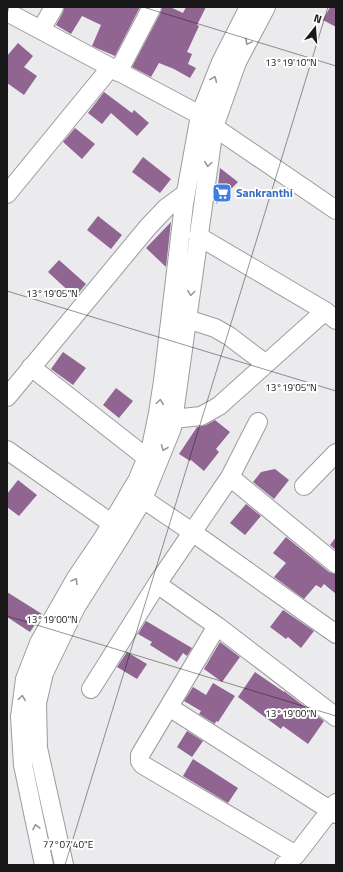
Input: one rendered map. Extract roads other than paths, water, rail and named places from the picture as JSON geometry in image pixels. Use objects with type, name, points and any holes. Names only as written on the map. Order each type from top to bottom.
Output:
[{"type":"street","points":[[41,30],[54,7]]},
{"type":"street","points":[[7,194],[115,70],[152,7]]},
{"type":"street","points":[[64,865],[38,748],[37,704],[44,673],[117,528],[151,447],[158,413],[185,194],[200,115],[221,62],[249,7]]},
{"type":"street","points":[[44,865],[23,765],[20,717],[25,679],[39,643],[76,578],[143,499],[172,428],[214,127],[237,62],[266,7]]},
{"type":"street","points":[[7,12],[200,115],[214,127],[336,210]]},
{"type":"street","points":[[7,397],[148,227],[166,208],[185,194]]},
{"type":"street","points":[[173,419],[201,416],[219,406],[266,364],[331,316],[198,236]]},
{"type":"street","points":[[187,320],[215,328],[266,364]]},
{"type":"street","points":[[31,367],[146,458]]},
{"type":"street","points":[[91,689],[157,584],[230,477],[258,422]]},
{"type":"street","points":[[7,450],[117,528]]},
{"type":"street","points":[[304,486],[336,453]]},
{"type":"street","points":[[230,477],[336,564]]},
{"type":"street","points":[[143,499],[336,634]]},
{"type":"street","points":[[157,584],[217,626],[336,717]]},
{"type":"street","points":[[169,707],[334,809],[290,860],[143,765],[140,761],[140,755],[217,626]]},
{"type":"place","name":"Sankranthi","points":[[222,193]]}]
